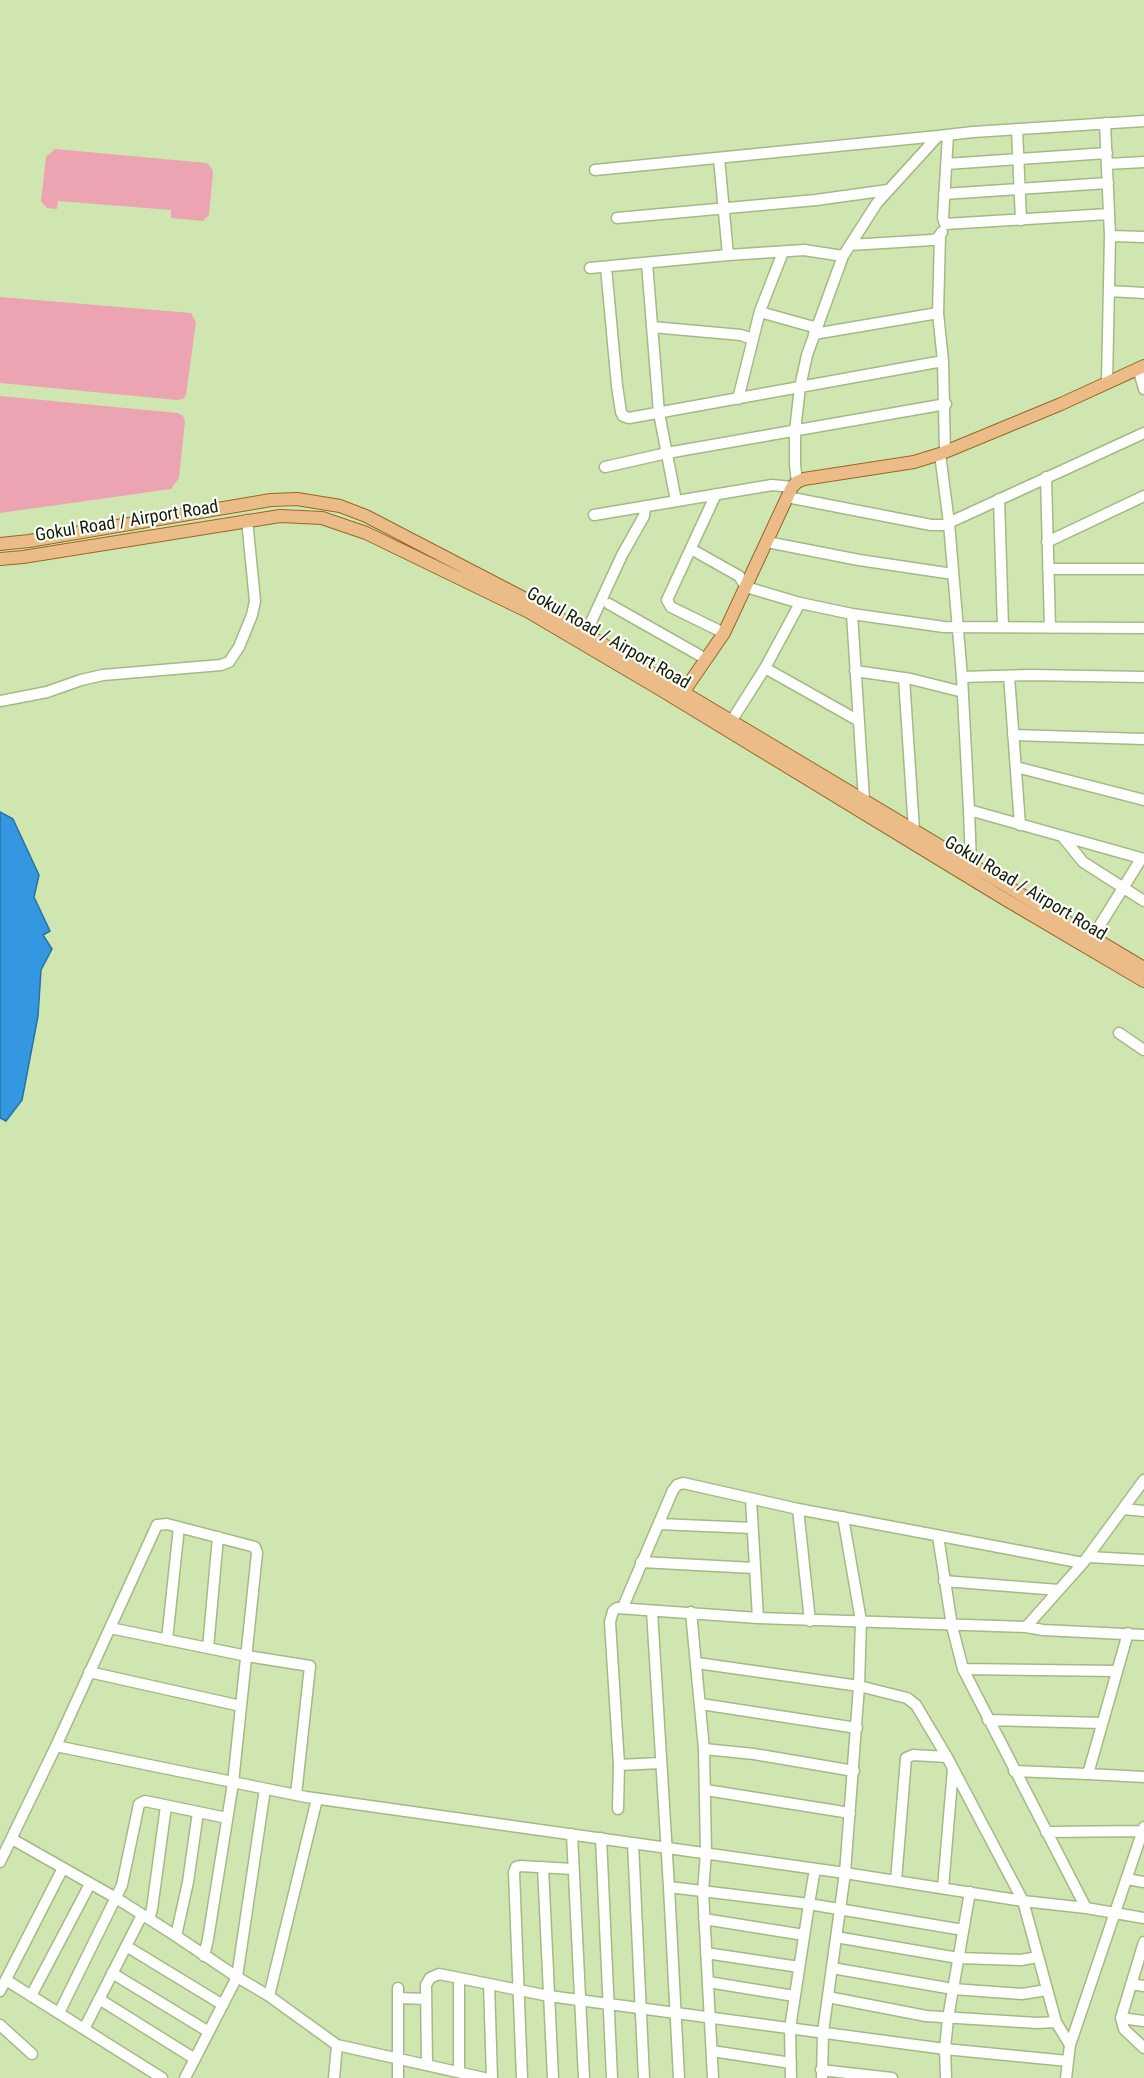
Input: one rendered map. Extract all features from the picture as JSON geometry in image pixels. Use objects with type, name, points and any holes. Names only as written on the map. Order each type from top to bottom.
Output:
[{"type":"main road","points":[[684,691],[724,633],[792,489],[804,479],[914,462],[943,453],[1062,404],[1141,367]]},
{"type":"main road","points":[[0,544],[29,542],[271,500],[297,499],[340,506],[366,516],[417,542],[586,633],[914,830],[968,870],[1144,968]]},
{"type":"main road","points":[[322,518],[326,503]]},
{"type":"main road","points":[[337,523],[340,506]]},
{"type":"main road","name":"Gokul Road / Airport Road","points":[[0,559],[280,516],[322,518],[366,533],[529,612],[968,870],[1144,981]]},
{"type":"street","points":[[595,170],[943,135],[1144,122]]},
{"type":"street","points":[[1105,123],[1110,236],[1107,382]]},
{"type":"street","points":[[1017,129],[1021,220]]},
{"type":"street","points":[[943,135],[946,164],[938,313],[944,361],[943,453],[963,692],[969,810],[968,870]]},
{"type":"street","points":[[792,489],[800,387],[816,330],[843,256],[877,203],[943,135]]},
{"type":"street","points":[[719,158],[728,255]]},
{"type":"street","points":[[946,164],[1107,158],[1144,162]]},
{"type":"street","points":[[944,194],[1108,183]]},
{"type":"street","points":[[617,218],[816,200],[888,190]]},
{"type":"street","points":[[850,245],[932,240],[943,230],[1021,220],[1109,214]]},
{"type":"street","points":[[1110,236],[1144,237]]},
{"type":"street","points":[[590,268],[728,255],[815,250],[843,256]]},
{"type":"street","points":[[738,399],[760,312],[783,252]]},
{"type":"street","points":[[647,263],[659,413],[676,501]]},
{"type":"street","points":[[606,267],[617,386],[621,412],[624,416],[634,418],[944,361]]},
{"type":"street","points":[[1109,291],[1144,294]]},
{"type":"street","points":[[760,312],[810,326],[816,330],[938,313]]},
{"type":"street","points":[[652,327],[741,335],[752,339]]},
{"type":"street","points":[[1141,367],[1144,389]]},
{"type":"street","points":[[605,467],[667,453],[945,404]]},
{"type":"street","points":[[594,515],[772,485],[938,526],[1144,433]]},
{"type":"street","points":[[1046,477],[1050,628]]},
{"type":"street","points":[[716,494],[667,600],[671,607],[724,633]]},
{"type":"street","points":[[1047,542],[1144,496]]},
{"type":"street","points":[[999,499],[1004,627]]},
{"type":"street","points":[[586,633],[622,555],[644,516],[645,506]]},
{"type":"street","points":[[0,701],[47,692],[103,675],[221,665],[229,662],[239,647],[255,602],[247,520]]},
{"type":"street","points":[[767,542],[859,560],[953,574]]},
{"type":"street","points":[[691,549],[739,576],[746,587],[800,603],[852,614],[927,626],[1144,628]]},
{"type":"street","points":[[1048,569],[1144,569]]},
{"type":"street","points":[[732,720],[765,668],[800,603]]},
{"type":"street","points":[[609,604],[706,659]]},
{"type":"street","points":[[852,614],[864,800]]},
{"type":"street","points":[[765,668],[859,721]]},
{"type":"street","points":[[855,671],[904,678],[963,692]]},
{"type":"street","points":[[1009,675],[1020,825]]},
{"type":"street","points":[[962,676],[1144,677]]},
{"type":"street","points":[[904,678],[914,830]]},
{"type":"street","points":[[1013,735],[1144,739]]},
{"type":"street","points":[[1016,767],[1144,801]]},
{"type":"street","points":[[969,810],[1142,859],[1092,938]]},
{"type":"street","points":[[1062,836],[1083,862],[1144,901]]},
{"type":"street","points":[[1119,1033],[1144,1050]]},
{"type":"street","points":[[1026,1627],[1086,1560],[1144,1480]]},
{"type":"street","points":[[623,1607],[677,1485],[683,1484],[938,1536],[1086,1560],[1144,1560]]},
{"type":"street","points":[[751,1499],[758,1618]]},
{"type":"street","points":[[798,1509],[810,1621]]},
{"type":"street","points":[[1123,1509],[1144,1511]]},
{"type":"street","points":[[843,1517],[861,1621],[859,1686],[845,1873],[823,2032],[821,2074],[890,2078]]},
{"type":"street","points":[[659,1524],[752,1528]]},
{"type":"street","points":[[0,1862],[157,1525],[179,1527],[252,1545],[257,1549],[233,1783],[204,1956]]},
{"type":"street","points":[[167,1640],[179,1527]]},
{"type":"street","points":[[938,1536],[952,1626],[963,1669],[1086,1908]]},
{"type":"street","points":[[208,1648],[218,1537]]},
{"type":"street","points":[[641,1562],[754,1568]]},
{"type":"street","points":[[944,1581],[1059,1590]]},
{"type":"street","points":[[618,1809],[619,1765],[610,1622],[613,1611],[617,1608],[810,1621],[1026,1627],[1043,1630],[1144,1635]]},
{"type":"street","points":[[652,1611],[679,2078]]},
{"type":"street","points":[[691,1612],[705,1749],[706,1853],[703,1891],[713,2078]]},
{"type":"street","points":[[110,1628],[247,1656],[310,1666],[296,1795]]},
{"type":"street","points":[[1088,1774],[1128,1633]]},
{"type":"street","points":[[698,1663],[859,1686],[912,1701],[947,1757],[1023,1901],[1056,2022],[1071,2045]]},
{"type":"street","points":[[963,1669],[1116,1671]]},
{"type":"street","points":[[89,1672],[241,1706]]},
{"type":"street","points":[[701,1704],[857,1728]]},
{"type":"street","points":[[988,1720],[1102,1723]]},
{"type":"street","points":[[56,1746],[296,1795],[1144,1918]]},
{"type":"street","points":[[705,1749],[754,1754],[854,1772]]},
{"type":"street","points":[[896,1881],[906,1758],[913,1755],[947,1757]]},
{"type":"street","points":[[619,1765],[661,1764]]},
{"type":"street","points":[[943,1888],[953,1769]]},
{"type":"street","points":[[1014,1771],[1144,1777]]},
{"type":"street","points":[[186,2078],[237,1977],[265,1789]]},
{"type":"street","points":[[706,1790],[850,1813]]},
{"type":"street","points":[[269,1996],[317,1798]]},
{"type":"street","points":[[59,2013],[122,1885],[139,1804],[145,1801],[227,1818]]},
{"type":"street","points":[[84,2028],[126,1946],[152,1909],[166,1806]]},
{"type":"street","points":[[176,1936],[188,1882],[198,1812]]},
{"type":"street","points":[[1046,1832],[1143,1829],[1140,1850],[1127,1880],[1071,2045],[1066,2078]]},
{"type":"street","points":[[572,1834],[584,2078]]},
{"type":"street","points":[[601,1838],[612,2078]]},
{"type":"street","points":[[12,1839],[116,1898],[176,1936],[269,1996],[337,2045],[484,2078]]},
{"type":"street","points":[[633,1843],[644,2078]]},
{"type":"street","points":[[522,2078],[514,1872],[520,1866],[573,1869]]},
{"type":"street","points":[[0,1991],[63,1868]]},
{"type":"street","points":[[543,1868],[553,2078]]},
{"type":"street","points":[[791,2078],[790,2028],[815,1869]]},
{"type":"street","points":[[1127,1880],[1144,1882]]},
{"type":"street","points":[[31,1996],[90,1884]]},
{"type":"street","points":[[669,1887],[809,1904],[963,1930]]},
{"type":"street","points":[[946,2078],[945,2049],[948,2018],[970,1892]]},
{"type":"street","points":[[704,1919],[804,1935]]},
{"type":"street","points":[[836,1937],[958,1958],[1021,1960],[1038,1957]]},
{"type":"street","points":[[1144,1942],[1121,2018],[1124,2029],[1144,2048]]},
{"type":"street","points":[[126,1946],[223,2005]]},
{"type":"street","points":[[706,1953],[799,1967]]},
{"type":"street","points":[[832,1968],[953,1989],[1022,1994],[1047,1990]]},
{"type":"street","points":[[112,1973],[209,2032]]},
{"type":"street","points":[[427,2065],[426,1986],[434,1975],[549,1996],[945,2049],[1068,2061]]},
{"type":"street","points":[[459,1978],[459,2072]]},
{"type":"street","points":[[6,1980],[162,2078]]},
{"type":"street","points":[[708,1982],[794,1996]]},
{"type":"street","points":[[489,1984],[492,2078]]},
{"type":"street","points":[[1131,1984],[1144,1986]]},
{"type":"street","points":[[398,2078],[398,1993],[426,1999]]},
{"type":"street","points":[[828,1997],[895,2012],[948,2018],[1056,2022]]},
{"type":"street","points":[[99,1999],[195,2059]]},
{"type":"street","points":[[1121,2018],[1144,2021]]},
{"type":"street","points":[[0,2025],[33,2054]]},
{"type":"street","points":[[334,2078],[337,2045]]},
{"type":"street","points":[[712,2051],[791,2063]]},
{"type":"shaded area","points":[[55,149],[207,163],[213,173],[209,215],[203,221],[171,218],[171,210],[58,201],[57,209],[47,208],[41,201],[46,157]]},
{"type":"shaded area","points":[[0,297],[191,313],[196,322],[186,395],[183,399],[177,400],[0,383]]},
{"type":"shaded area","points":[[0,396],[178,413],[185,421],[179,478],[171,489],[0,513]]},
{"type":"water","points":[[0,812],[13,819],[39,875],[34,897],[50,931],[43,935],[52,949],[41,970],[38,1016],[22,1100],[6,1121],[0,1118]]}]
